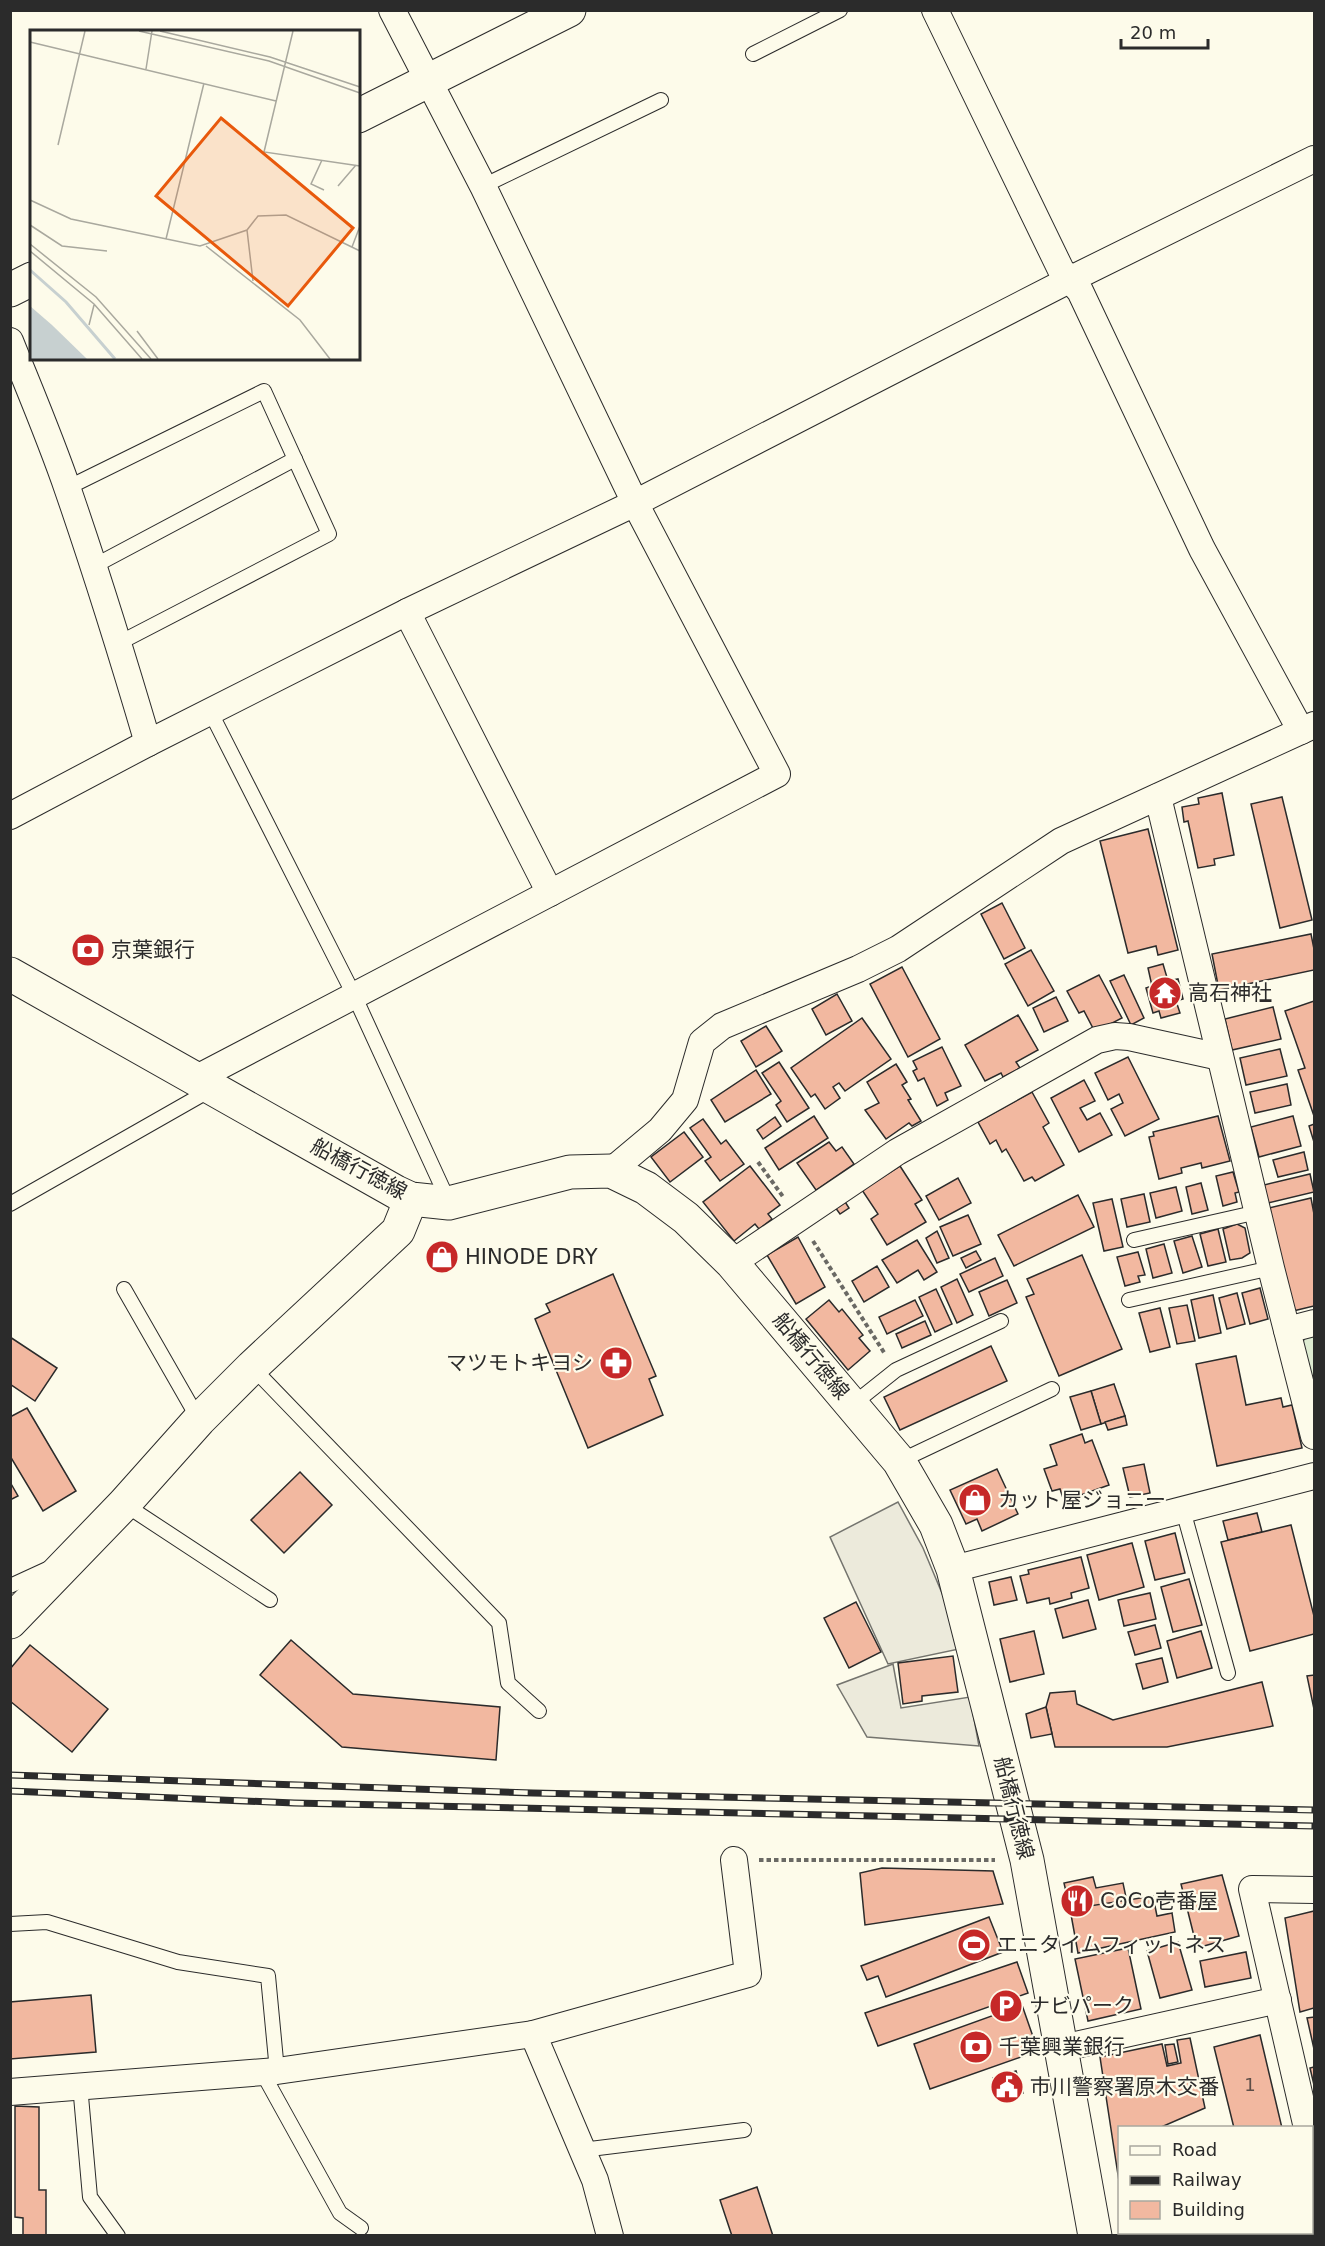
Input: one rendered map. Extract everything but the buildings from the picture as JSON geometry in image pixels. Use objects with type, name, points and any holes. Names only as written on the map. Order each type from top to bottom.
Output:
[{"type":"main road","points":[[360,115],[569,10]]},
{"type":"main road","points":[[10,290],[30,280]]},
{"type":"main road","name":"船橋行徳線","points":[[10,974],[396,1192],[411,1198],[449,1203],[570,1172],[611,1171],[646,1188],[686,1218],[732,1263],[899,1461],[936,1525],[953,1569],[1027,1860],[1095,2235]]},
{"type":"main road","points":[[10,1622],[124,1504],[199,1420],[252,1367],[398,1231],[411,1198]]},
{"type":"street","points":[[205,1083],[354,995],[777,774],[635,503],[483,186],[392,10]]},
{"type":"street","points":[[611,1171],[660,1130],[685,1100],[702,1042],[722,1026],[858,969],[898,949],[1061,841],[1308,728],[1202,549],[1080,291],[1061,270],[935,10]]},
{"type":"street","points":[[10,816],[210,711],[407,612],[635,503],[1069,280],[1314,159]]},
{"type":"street","points":[[10,341],[67,488],[94,566],[148,743]]},
{"type":"street","points":[[407,612],[550,893]]},
{"type":"street","points":[[1158,797],[1271,1268],[1314,1436]]},
{"type":"street","points":[[732,1263],[897,1152],[1097,1040],[1115,1036],[1129,1037],[1220,1057]]},
{"type":"street","points":[[1287,1330],[1314,1323]]},
{"type":"street","points":[[953,1569],[1314,1476]]},
{"type":"street","points":[[10,2092],[269,2072],[533,2034],[748,1974],[734,1860]]},
{"type":"street","points":[[1307,2126],[1252,1889],[1314,1890]]},
{"type":"street","points":[[1062,2048],[1278,2000]]},
{"type":"street","points":[[533,2034],[595,2180],[610,2235]]},
{"type":"lane","points":[[753,54],[840,10]]},
{"type":"lane","points":[[483,186],[661,100]]},
{"type":"lane","points":[[67,488],[264,391],[330,534],[119,643]]},
{"type":"lane","points":[[94,566],[295,459]]},
{"type":"lane","points":[[210,711],[354,995],[449,1203]]},
{"type":"lane","points":[[10,1204],[205,1083]]},
{"type":"lane","points":[[1134,1240],[1258,1212]]},
{"type":"lane","points":[[1129,1300],[1271,1268]]},
{"type":"lane","points":[[124,1289],[199,1420]]},
{"type":"lane","points":[[852,1405],[896,1370],[1001,1321]]},
{"type":"lane","points":[[252,1367],[499,1623],[508,1683],[538,1711]]},
{"type":"lane","points":[[899,1461],[1052,1389]]},
{"type":"lane","points":[[124,1504],[270,1600]]},
{"type":"lane","points":[[1183,1510],[1228,1673]]},
{"type":"lane","points":[[10,1586],[74,1556]]},
{"type":"lane","points":[[10,1924],[47,1922],[178,1962],[268,1976],[269,2072],[340,2213],[361,2228]]},
{"type":"lane","points":[[80,2085],[90,2197],[118,2235]]},
{"type":"lane","points":[[582,2150],[744,2130]]},
{"type":"path","points":[[758,1162],[798,1218],[896,1370]]},
{"type":"path","points":[[734,1860],[1027,1860]]},
{"type":"green space","points":[[1314,1336],[1314,1410],[1299,1348],[1305,1338]]},
{"type":"shaded area","points":[[898,1502],[923,1548],[944,1598],[959,1649],[888,1664],[830,1537]]},
{"type":"shaded area","points":[[893,1664],[901,1708],[970,1697],[979,1746],[867,1737],[837,1685]]},
{"type":"shaded area","points":[[1179,2234],[1249,2234],[1249,2235],[1180,2236]]},
{"type":"railway","points":[[10,1775],[533,1793],[1314,1810]]},
{"type":"railway","points":[[10,1791],[294,1803],[1314,1826]]},
{"type":"place","name":"京葉銀行","points":[[88,950]]},
{"type":"place","name":"高石神社","points":[[1165,993]]},
{"type":"place","name":"HINODE DRY","points":[[442,1257]]},
{"type":"place","name":"マツモトキヨシ","points":[[616,1363]]},
{"type":"place","name":"カット屋ジョニー","points":[[975,1500]]},
{"type":"place","name":"CoCo壱番屋","points":[[1077,1901]]},
{"type":"place","name":"エニタイムフィットネス","points":[[974,1945]]},
{"type":"place","name":"ナビパーク","points":[[1006,2006]]},
{"type":"place","name":"千葉興業銀行","points":[[976,2047]]},
{"type":"place","name":"市川警察署原木交番","points":[[1007,2087]]}]
